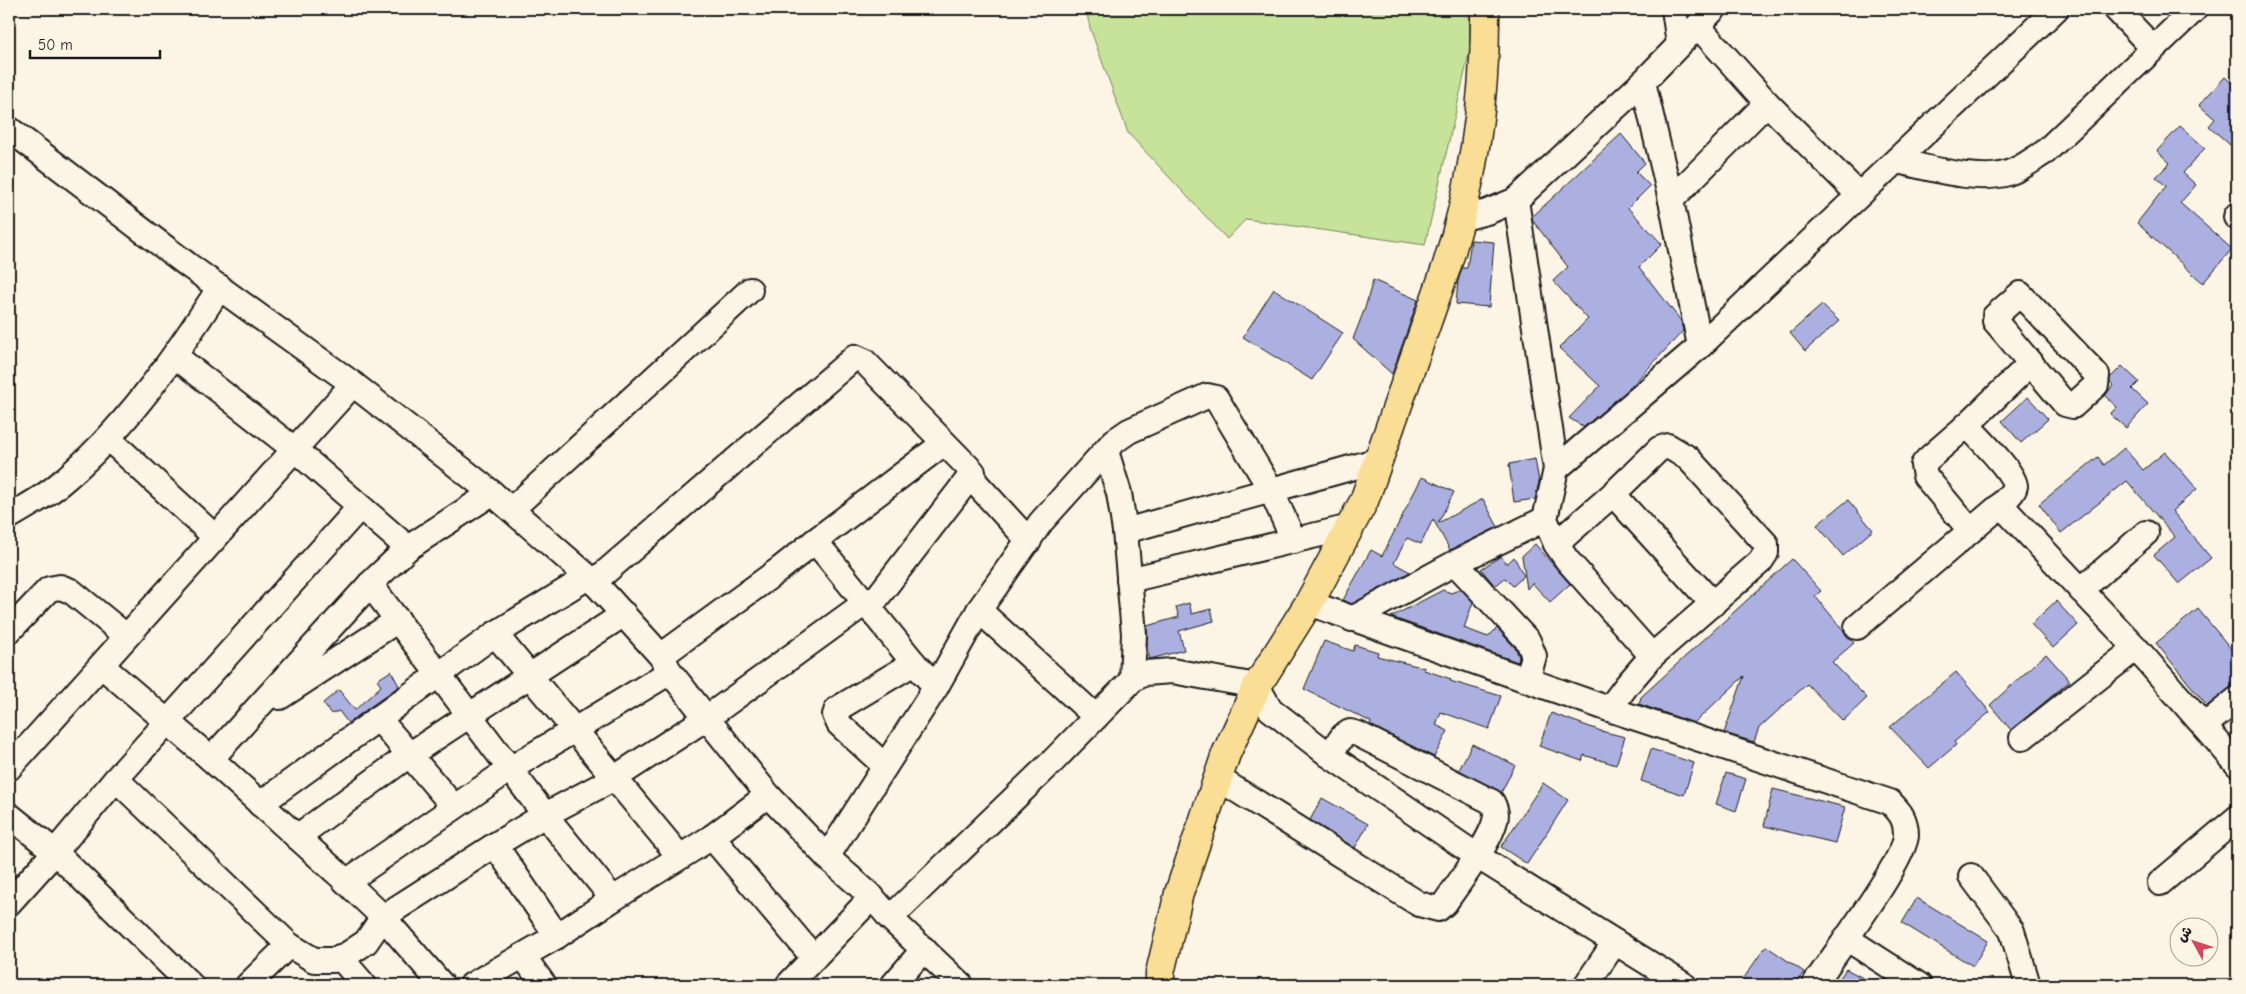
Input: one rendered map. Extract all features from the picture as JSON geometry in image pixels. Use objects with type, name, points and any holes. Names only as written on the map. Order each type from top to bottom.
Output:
[{"type":"main road","points":[[1160,985],[1179,893],[1226,754],[1257,686],[1309,603],[1364,501],[1446,268],[1460,219],[1475,150],[1486,46],[1485,9]]},
{"type":"street","points":[[1674,9],[1679,44]]},
{"type":"street","points":[[1460,219],[1487,212],[1516,200],[1643,82],[1714,9]]},
{"type":"street","points":[[1556,469],[1700,346],[2056,9]]},
{"type":"street","points":[[2116,9],[2153,48]]},
{"type":"street","points":[[1896,161],[1970,175],[2008,173],[2023,166],[2045,152],[2195,9]]},
{"type":"street","points":[[1698,26],[1768,103],[1859,195]]},
{"type":"street","points":[[1643,82],[1671,200],[1700,346]]},
{"type":"street","points":[[1671,200],[1768,103]]},
{"type":"street","points":[[9,129],[188,265],[353,384],[512,509],[591,580],[624,614],[666,664],[768,795],[827,857],[872,897],[890,918],[961,985]]},
{"type":"street","points":[[1516,200],[1556,469],[1545,519],[1556,544],[1567,560],[1652,656]]},
{"type":"street","points":[[9,517],[56,488],[110,439],[175,356],[220,287]]},
{"type":"street","points":[[512,509],[750,290]]},
{"type":"street","points":[[2020,294],[2097,375],[2098,380],[2073,406],[2065,404],[2030,364],[1994,321],[1995,316],[2020,294]]},
{"type":"street","points":[[175,356],[294,449],[359,508],[408,548]]},
{"type":"street","points":[[260,804],[495,634],[591,580],[855,357],[864,361],[973,472],[974,481],[1028,541]]},
{"type":"street","points":[[1970,530],[1923,471],[1928,459],[1967,425],[2030,364]]},
{"type":"street","points":[[9,768],[353,384]]},
{"type":"street","points":[[827,857],[936,687],[979,610],[1028,541],[1070,488],[1113,442],[1129,431],[1210,396],[1220,403],[1270,490],[1294,541]]},
{"type":"street","points":[[1857,627],[2001,504],[2014,489],[2015,483],[2010,473],[1967,425]]},
{"type":"street","points":[[110,439],[215,537]]},
{"type":"street","points":[[346,882],[510,769],[574,730],[666,664],[815,541],[944,443]]},
{"type":"street","points":[[1556,544],[1614,494],[1660,449],[1668,446],[1688,458],[1766,544],[1766,553],[1760,562],[1652,656],[1627,684],[1609,709]]},
{"type":"street","points":[[1106,451],[1119,493],[1125,532],[1134,634],[1132,680]]},
{"type":"street","points":[[1125,532],[1379,460]]},
{"type":"street","points":[[116,779],[289,945],[314,960],[334,960],[366,942],[383,917],[495,845],[544,815],[613,778],[708,717],[865,603],[876,599],[966,482],[974,481]]},
{"type":"street","points":[[211,759],[370,584],[408,548],[492,493]]},
{"type":"street","points":[[1614,494],[1713,604]]},
{"type":"street","points":[[2001,504],[2136,648],[2237,764]]},
{"type":"street","points":[[9,903],[55,852],[116,779],[359,508]]},
{"type":"street","points":[[1352,619],[1454,563],[1545,519]]},
{"type":"street","points":[[1129,580],[1350,527]]},
{"type":"street","points":[[2081,590],[2146,533]]},
{"type":"street","points":[[815,541],[914,663],[936,687]]},
{"type":"street","points":[[1454,563],[1531,646],[1534,656],[1527,680]]},
{"type":"street","points":[[370,584],[544,815],[613,899]]},
{"type":"street","points":[[9,631],[50,589],[60,587],[71,592],[126,636]]},
{"type":"street","points":[[1309,603],[1609,709],[1890,802],[1903,814],[1906,836],[1895,866],[1814,985]]},
{"type":"street","points":[[979,610],[1096,717]]},
{"type":"street","points":[[297,837],[409,755],[624,614]]},
{"type":"street","points":[[253,714],[398,620]]},
{"type":"street","points":[[495,634],[680,857]]},
{"type":"street","points":[[2022,738],[2136,648]]},
{"type":"street","points":[[885,766],[839,724],[836,715],[837,709],[914,663]]},
{"type":"street","points":[[102,666],[211,759],[346,882],[383,917],[442,985]]},
{"type":"street","points":[[890,918],[1132,680],[1145,673],[1172,670],[1257,686],[1270,709],[1328,756],[1477,856],[1684,985]]},
{"type":"street","points":[[2204,726],[2237,699]]},
{"type":"street","points":[[378,718],[454,807]]},
{"type":"street","points":[[1218,779],[1419,904],[1438,909],[1445,903],[1477,856],[1493,827],[1496,812],[1492,802],[1358,734],[1350,732],[1343,736],[1328,756]]},
{"type":"street","points":[[472,985],[557,936],[712,837],[768,795]]},
{"type":"street","points":[[9,815],[55,852],[191,985]]},
{"type":"street","points":[[2160,883],[2237,818]]},
{"type":"street","points":[[712,837],[814,958]]},
{"type":"street","points":[[495,845],[557,936]]},
{"type":"street","points":[[1971,876],[2012,931],[2028,985]]},
{"type":"street","points":[[788,985],[872,897]]},
{"type":"street","points":[[1846,938],[1919,985]]},
{"type":"street","points":[[1586,985],[1615,942]]},
{"type":"street","points":[[252,984],[289,945]]},
{"type":"street","points":[[893,985],[924,949]]},
{"type":"street","points":[[523,956],[544,985]]},
{"type":"street","points":[[340,957],[364,985]]},
{"type":"green space","points":[[1086,9],[1469,9],[1470,50],[1425,245],[1246,219],[1227,239],[1128,133],[1090,28]]},
{"type":"building","points":[[2225,77],[2237,88],[2237,137],[2230,145],[2209,126],[2215,119],[2199,105]]},
{"type":"building","points":[[2180,126],[2205,148],[2183,173],[2196,185],[2180,203],[2232,249],[2203,283],[2137,223],[2166,186],[2156,177],[2170,163],[2157,151]]},
{"type":"building","points":[[1621,134],[1645,163],[1636,172],[1650,186],[1628,208],[1662,244],[1639,267],[1681,321],[1683,331],[1627,391],[1584,427],[1569,418],[1600,386],[1559,348],[1588,319],[1553,281],[1568,267],[1533,221],[1532,217]]},
{"type":"building","points":[[1471,240],[1494,242],[1489,307],[1456,304],[1458,281],[1462,268],[1467,268]]},
{"type":"building","points":[[1373,280],[1418,300],[1392,374],[1353,339]]},
{"type":"building","points":[[1274,289],[1343,333],[1312,380],[1243,337]]},
{"type":"building","points":[[1822,305],[1839,321],[1805,351],[1790,333]]},
{"type":"building","points":[[2122,366],[2139,382],[2132,389],[2148,404],[2126,428],[2110,414],[2117,407],[2105,396],[2113,385],[2110,382],[2110,378]]},
{"type":"building","points":[[2028,397],[2048,419],[2021,443],[2002,421]]},
{"type":"building","points":[[2124,448],[2143,470],[2165,452],[2197,489],[2172,511],[2211,558],[2179,584],[2154,555],[2175,537],[2127,481],[2061,533],[2039,504],[2098,457],[2104,465]]},
{"type":"building","points":[[1535,459],[1539,482],[1535,499],[1514,502],[1509,464]]},
{"type":"building","points":[[1422,477],[1454,492],[1438,523],[1483,499],[1498,527],[1450,550],[1433,519],[1421,544],[1407,538],[1394,563],[1410,572],[1352,604],[1343,600],[1371,550],[1382,556]]},
{"type":"building","points":[[1848,500],[1873,530],[1843,556],[1817,525]]},
{"type":"building","points":[[1535,544],[1570,584],[1550,602],[1532,583],[1527,589],[1522,556]]},
{"type":"building","points":[[1501,556],[1507,564],[1514,557],[1524,576],[1513,586],[1505,578],[1495,586],[1481,569]]},
{"type":"building","points":[[1792,559],[1821,591],[1815,596],[1854,643],[1832,662],[1867,698],[1843,721],[1807,684],[1759,728],[1754,742],[1724,733],[1744,676],[1694,723],[1639,704],[1641,697]]},
{"type":"building","points":[[1461,589],[1473,602],[1464,628],[1488,637],[1497,628],[1516,649],[1519,657],[1518,662],[1391,617],[1443,590],[1451,593]]},
{"type":"building","points":[[2056,601],[2078,625],[2053,648],[2031,624]]},
{"type":"building","points":[[1189,603],[1192,614],[1211,609],[1214,621],[1179,631],[1184,650],[1150,659],[1147,649],[1147,626],[1179,617],[1176,607]]},
{"type":"building","points":[[2198,609],[2237,656],[2237,683],[2207,706],[2156,643]]},
{"type":"building","points":[[1324,641],[1353,651],[1355,645],[1378,652],[1377,656],[1425,668],[1424,670],[1451,679],[1450,681],[1501,696],[1489,729],[1441,712],[1436,725],[1448,731],[1434,757],[1370,725],[1371,722],[1304,689]]},
{"type":"building","points":[[2046,654],[2070,681],[2011,730],[1990,705]]},
{"type":"building","points":[[391,671],[399,686],[348,723],[339,711],[331,714],[323,703],[339,690],[355,710],[381,686],[377,680]]},
{"type":"building","points":[[1956,672],[1990,712],[1954,742],[1956,745],[1929,768],[1890,727]]},
{"type":"building","points":[[1551,713],[1601,731],[1625,737],[1616,765],[1584,755],[1582,761],[1539,746]]},
{"type":"building","points":[[1472,744],[1515,765],[1501,793],[1459,770]]},
{"type":"building","points":[[1651,749],[1694,763],[1684,795],[1641,781]]},
{"type":"building","points":[[1726,773],[1746,779],[1736,811],[1716,804]]},
{"type":"building","points":[[1543,783],[1568,800],[1527,864],[1501,847]]},
{"type":"building","points":[[1773,789],[1845,807],[1835,843],[1764,826]]},
{"type":"building","points":[[1322,798],[1368,824],[1355,848],[1310,820]]},
{"type":"building","points":[[1917,898],[1988,941],[1973,966],[1902,923]]},
{"type":"building","points":[[1766,946],[1804,972],[1795,985],[1739,985]]},
{"type":"building","points":[[1846,969],[1876,985],[1835,985]]}]
